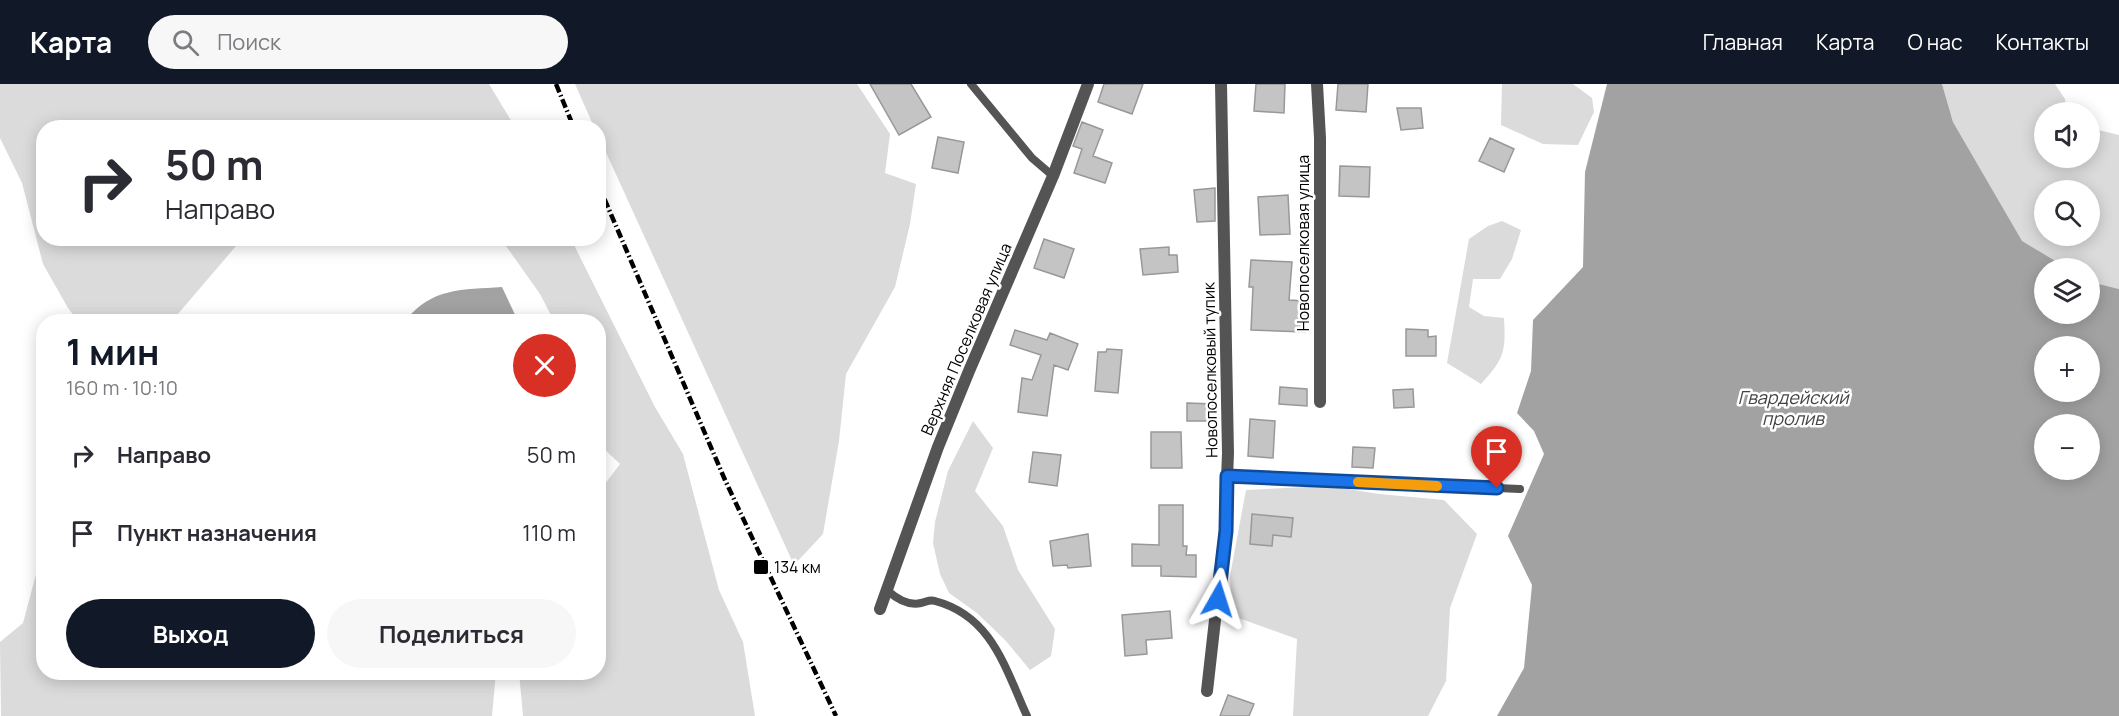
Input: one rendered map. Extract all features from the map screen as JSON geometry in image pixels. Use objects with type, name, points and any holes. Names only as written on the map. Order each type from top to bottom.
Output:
[{"type":"street","name":"Верхняя Поселковая улица","points":[[880,609],[938,447],[1053,176],[1088,84]]},
{"type":"street","name":"Новопоселковый тупик","points":[[1208,691],[1226,531],[1221,84]]},
{"type":"street","name":"Новопоселковая улица","points":[[1317,84],[1320,138],[1320,402]]},
{"type":"lane","points":[[971,84],[1032,158],[1053,176]]},
{"type":"lane","points":[[1227,476],[1520,489]]},
{"type":"lane","points":[[888,591],[896,598],[908,603],[920,604],[931,600],[953,608],[974,620],[989,637],[1027,716]]},
{"type":"shaded area","points":[[0,84],[489,84],[511,120],[36,120],[36,237],[22,183],[0,138]]},
{"type":"shaded area","points":[[575,84],[857,84],[890,134],[885,173],[916,184],[910,224],[895,287],[846,374],[839,441],[823,534],[794,565],[606,152],[606,120],[591,120]]},
{"type":"shaded area","points":[[1502,84],[1573,84],[1592,98],[1594,112],[1578,145],[1543,144],[1501,125]]},
{"type":"shaded area","points":[[1942,84],[2055,84],[2065,102],[2034,102],[2034,168],[2100,168],[2100,130],[2119,135],[2119,289],[2100,285],[2100,258],[2050,258],[2022,242],[1953,122]]},
{"type":"shaded area","points":[[1502,221],[1521,230],[1512,259],[1500,279],[1473,279],[1469,307],[1484,316],[1504,318],[1502,354],[1495,368],[1481,384],[1447,363],[1469,239],[1488,226]]},
{"type":"shaded area","points":[[38,246],[236,246],[178,314],[73,314],[43,264]]},
{"type":"shaded area","points":[[506,246],[574,246],[655,407],[683,454],[719,590],[743,642],[755,716],[523,716],[520,680],[606,680],[606,483],[620,464],[606,451],[606,314],[550,314],[540,294]]},
{"type":"shaded area","points":[[973,421],[993,448],[975,491],[1003,526],[1018,570],[1055,629],[1051,656],[1030,670],[1006,641],[977,613],[949,593],[940,574],[933,543],[935,522],[948,471]]},
{"type":"shaded area","points":[[1329,486],[1379,494],[1444,500],[1477,534],[1450,608],[1446,681],[1428,716],[1293,716],[1297,639],[1233,616],[1230,576],[1246,490]]},
{"type":"shaded area","points":[[36,574],[36,680],[495,680],[492,716],[1,716],[0,642],[23,623]]},
{"type":"water","name":"Гвардейский пролив","points":[[1607,84],[1942,84],[1953,122],[2022,241],[2050,258],[2034,258],[2034,324],[2100,324],[2100,284],[2119,289],[2119,716],[1497,716],[1524,668],[1532,585],[1508,536],[1544,454],[1534,431],[1517,413],[1531,371],[1533,320],[1583,267],[1585,172]]},
{"type":"water","points":[[502,287],[515,314],[411,314],[437,296],[461,290]]},
{"type":"building","points":[[870,84],[911,84],[931,117],[899,135]]},
{"type":"building","points":[[1104,84],[1143,84],[1132,114],[1098,102]]},
{"type":"building","points":[[1256,84],[1285,84],[1284,113],[1254,111]]},
{"type":"building","points":[[1338,84],[1368,84],[1366,112],[1336,110]]},
{"type":"building","points":[[1397,108],[1421,108],[1423,128],[1401,130]]},
{"type":"building","points":[[1082,122],[1103,130],[1093,156],[1112,163],[1105,183],[1074,173],[1082,149],[1073,146]]},
{"type":"building","points":[[938,137],[964,142],[958,173],[932,168]]},
{"type":"building","points":[[1490,138],[1514,149],[1504,172],[1479,161]]},
{"type":"building","points":[[1340,166],[1370,167],[1369,197],[1339,196]]},
{"type":"building","points":[[1215,188],[1215,221],[1197,222],[1194,190]]},
{"type":"building","points":[[1288,195],[1290,234],[1260,235],[1258,197]]},
{"type":"building","points":[[1044,239],[1074,249],[1064,278],[1034,268]]},
{"type":"building","points":[[1169,247],[1169,255],[1177,255],[1178,272],[1143,275],[1140,249]]},
{"type":"building","points":[[1251,260],[1292,262],[1289,300],[1306,301],[1305,332],[1251,330],[1253,287],[1249,287]]},
{"type":"building","points":[[1406,329],[1428,330],[1428,337],[1436,336],[1436,356],[1406,356]]},
{"type":"building","points":[[1015,330],[1047,340],[1050,333],[1078,344],[1068,370],[1054,365],[1047,416],[1018,412],[1022,378],[1032,380],[1041,355],[1010,345]]},
{"type":"building","points":[[1107,349],[1122,350],[1118,393],[1095,391],[1098,352],[1106,352]]},
{"type":"building","points":[[1280,387],[1307,389],[1307,406],[1279,404]]},
{"type":"building","points":[[1413,389],[1414,407],[1394,408],[1393,390]]},
{"type":"building","points":[[1187,403],[1213,404],[1213,421],[1187,421]]},
{"type":"building","points":[[1250,419],[1275,421],[1273,458],[1248,456]]},
{"type":"building","points":[[1151,432],[1181,432],[1182,468],[1151,468]]},
{"type":"building","points":[[1353,447],[1375,448],[1373,468],[1352,467]]},
{"type":"building","points":[[1033,452],[1061,455],[1057,486],[1029,482]]},
{"type":"building","points":[[1159,505],[1183,505],[1183,546],[1187,546],[1186,555],[1196,555],[1196,577],[1161,576],[1161,566],[1132,566],[1132,544],[1159,545]]},
{"type":"building","points":[[1252,514],[1293,518],[1291,537],[1273,535],[1272,546],[1250,544]]},
{"type":"building","points":[[1088,534],[1091,566],[1068,568],[1067,565],[1053,566],[1050,541]]},
{"type":"building","points":[[1170,611],[1172,638],[1146,640],[1147,654],[1125,656],[1122,615]]},
{"type":"building","points":[[1228,695],[1254,704],[1249,716],[1220,716]]},
{"type":"railway","points":[[556,84],[571,120]]},
{"type":"railway","points":[[606,203],[725,480],[836,716]]},
{"type":"slow traffic","points":[[1358,482],[1437,486]]},
{"type":"place","name":"134 км","points":[[761,567]]},
{"type":"route","points":[[1218,599],[1226,531],[1227,476],[1497,488]]}]
